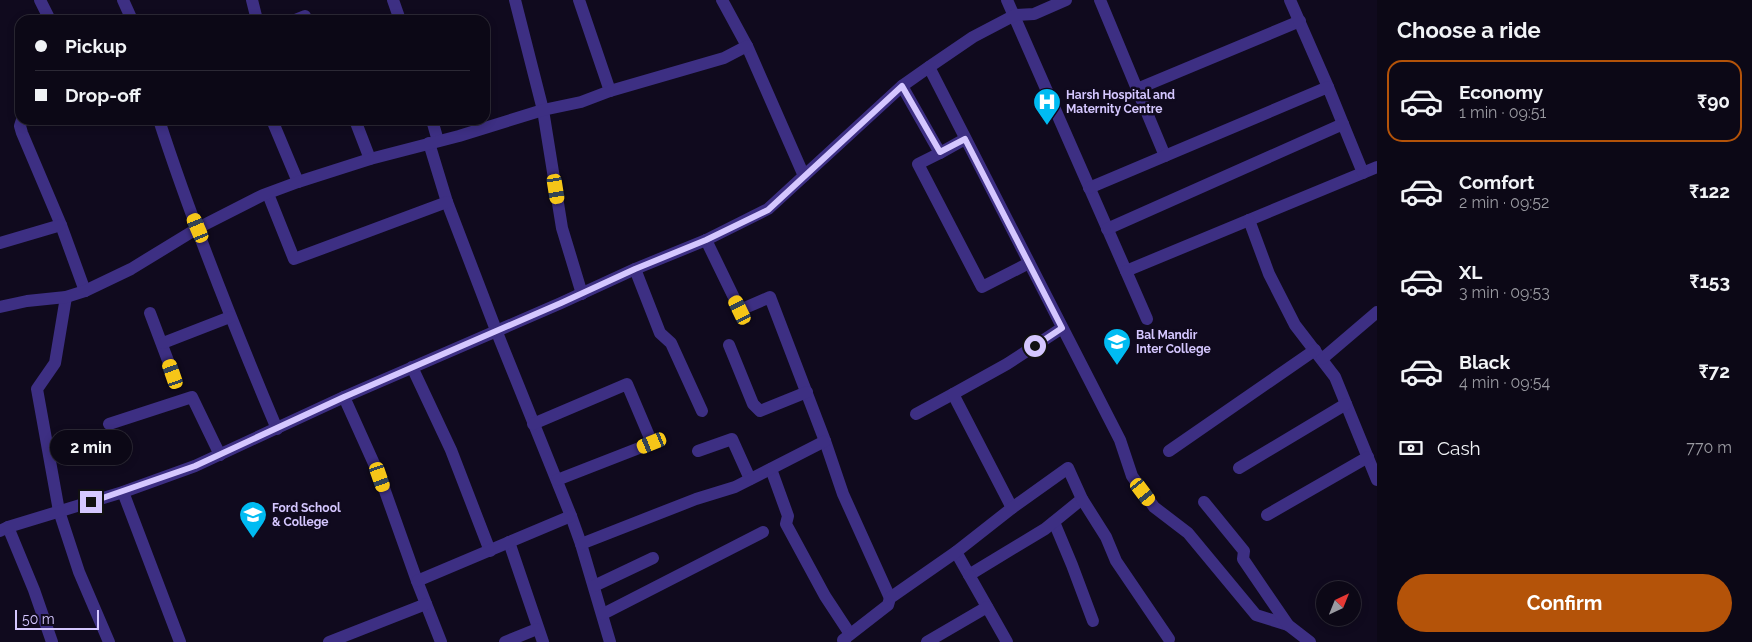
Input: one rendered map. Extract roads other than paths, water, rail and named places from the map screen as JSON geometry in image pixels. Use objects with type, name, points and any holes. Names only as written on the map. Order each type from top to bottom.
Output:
[{"type":"street","points":[[40,0],[48,15]]},
{"type":"street","points":[[124,0],[130,15]]},
{"type":"street","points":[[252,0],[256,15]]},
{"type":"street","points":[[393,0],[398,15]]},
{"type":"street","points":[[515,0],[543,110],[562,228],[582,294]]},
{"type":"street","points":[[578,0],[610,91]]},
{"type":"street","points":[[722,0],[747,46],[804,176]]},
{"type":"street","points":[[1007,0],[1148,319]]},
{"type":"street","points":[[52,642],[34,590],[4,529],[124,492],[195,466],[344,397],[582,294],[635,269],[706,240],[768,210],[902,86],[972,38],[1015,15],[1034,14],[1066,0]]},
{"type":"street","points":[[1100,0],[1165,156]]},
{"type":"street","points":[[1290,0],[1363,173]]},
{"type":"street","points":[[1137,88],[1300,22]]},
{"type":"street","points":[[0,307],[27,301],[66,297],[84,291],[131,269],[198,228],[268,194],[298,182],[370,159],[543,110],[580,102],[610,91],[724,58],[747,46]]},
{"type":"street","points":[[929,67],[1120,440],[1132,476],[1154,507],[1188,533],[1256,615],[1288,625]]},
{"type":"street","points":[[902,86],[940,152]]},
{"type":"street","points":[[1089,188],[1328,87]]},
{"type":"street","points":[[1107,229],[1343,124]]},
{"type":"street","points":[[20,125],[61,225],[84,291]]},
{"type":"street","points":[[161,125],[180,184],[230,317],[277,429]]},
{"type":"street","points":[[274,125],[298,182]]},
{"type":"street","points":[[357,125],[370,159]]},
{"type":"street","points":[[432,125],[434,142],[447,202],[533,424],[571,516],[610,642]]},
{"type":"street","points":[[965,139],[918,164],[982,287],[1029,263]]},
{"type":"street","points":[[1126,271],[1377,167]]},
{"type":"street","points":[[268,194],[294,259],[447,202]]},
{"type":"street","points":[[1249,220],[1269,274],[1295,325],[1335,377],[1377,480]]},
{"type":"street","points":[[0,243],[61,225]]},
{"type":"street","points":[[706,240],[740,310],[770,297],[807,392],[843,494],[890,598]]},
{"type":"street","points":[[635,269],[660,333],[671,343],[702,411]]},
{"type":"street","points":[[66,297],[55,362],[37,389],[59,512],[79,572],[109,642]]},
{"type":"street","points":[[1169,451],[1318,355],[1377,312]]},
{"type":"street","points":[[150,313],[173,374]]},
{"type":"street","points":[[162,343],[230,317]]},
{"type":"street","points":[[916,414],[1007,364],[1062,328]]},
{"type":"street","points":[[729,345],[753,404],[760,411],[807,392]]},
{"type":"street","points":[[412,367],[451,450],[490,550]]},
{"type":"street","points":[[533,424],[627,384],[652,443],[557,480]]},
{"type":"street","points":[[953,394],[1012,508]]},
{"type":"street","points":[[109,424],[192,397],[220,455]]},
{"type":"street","points":[[344,397],[380,477],[441,642]]},
{"type":"street","points":[[1239,468],[1346,404]]},
{"type":"street","points":[[698,451],[732,439],[750,479]]},
{"type":"street","points":[[581,544],[696,499],[735,487],[825,441]]},
{"type":"street","points":[[1267,516],[1368,457]]},
{"type":"street","points":[[771,469],[788,516],[786,524],[848,638],[888,605],[890,598],[956,552],[1012,508],[1068,468],[1082,499],[1106,537],[1116,561],[1169,639]]},
{"type":"street","points":[[124,492],[180,642]]},
{"type":"street","points":[[969,575],[1046,529],[1082,499]]},
{"type":"street","points":[[1204,502],[1244,551],[1243,559],[1288,625],[1310,642]]},
{"type":"street","points":[[417,581],[571,516]]},
{"type":"street","points":[[1054,522],[1093,621]]},
{"type":"street","points":[[602,614],[763,532]]},
{"type":"street","points":[[509,542],[543,642]]},
{"type":"street","points":[[956,552],[1007,642]]},
{"type":"street","points":[[594,586],[653,558]]},
{"type":"street","points":[[329,642],[426,604]]},
{"type":"street","points":[[931,641],[987,606]]},
{"type":"street","points":[[505,642],[537,629]]},
{"type":"place","name":"Harsh Hospital and Maternity Centre","points":[[1047,126]]},
{"type":"place","name":"Bal Mandir Inter College","points":[[1117,366]]},
{"type":"place","name":"Ford School & College","points":[[253,539]]}]
